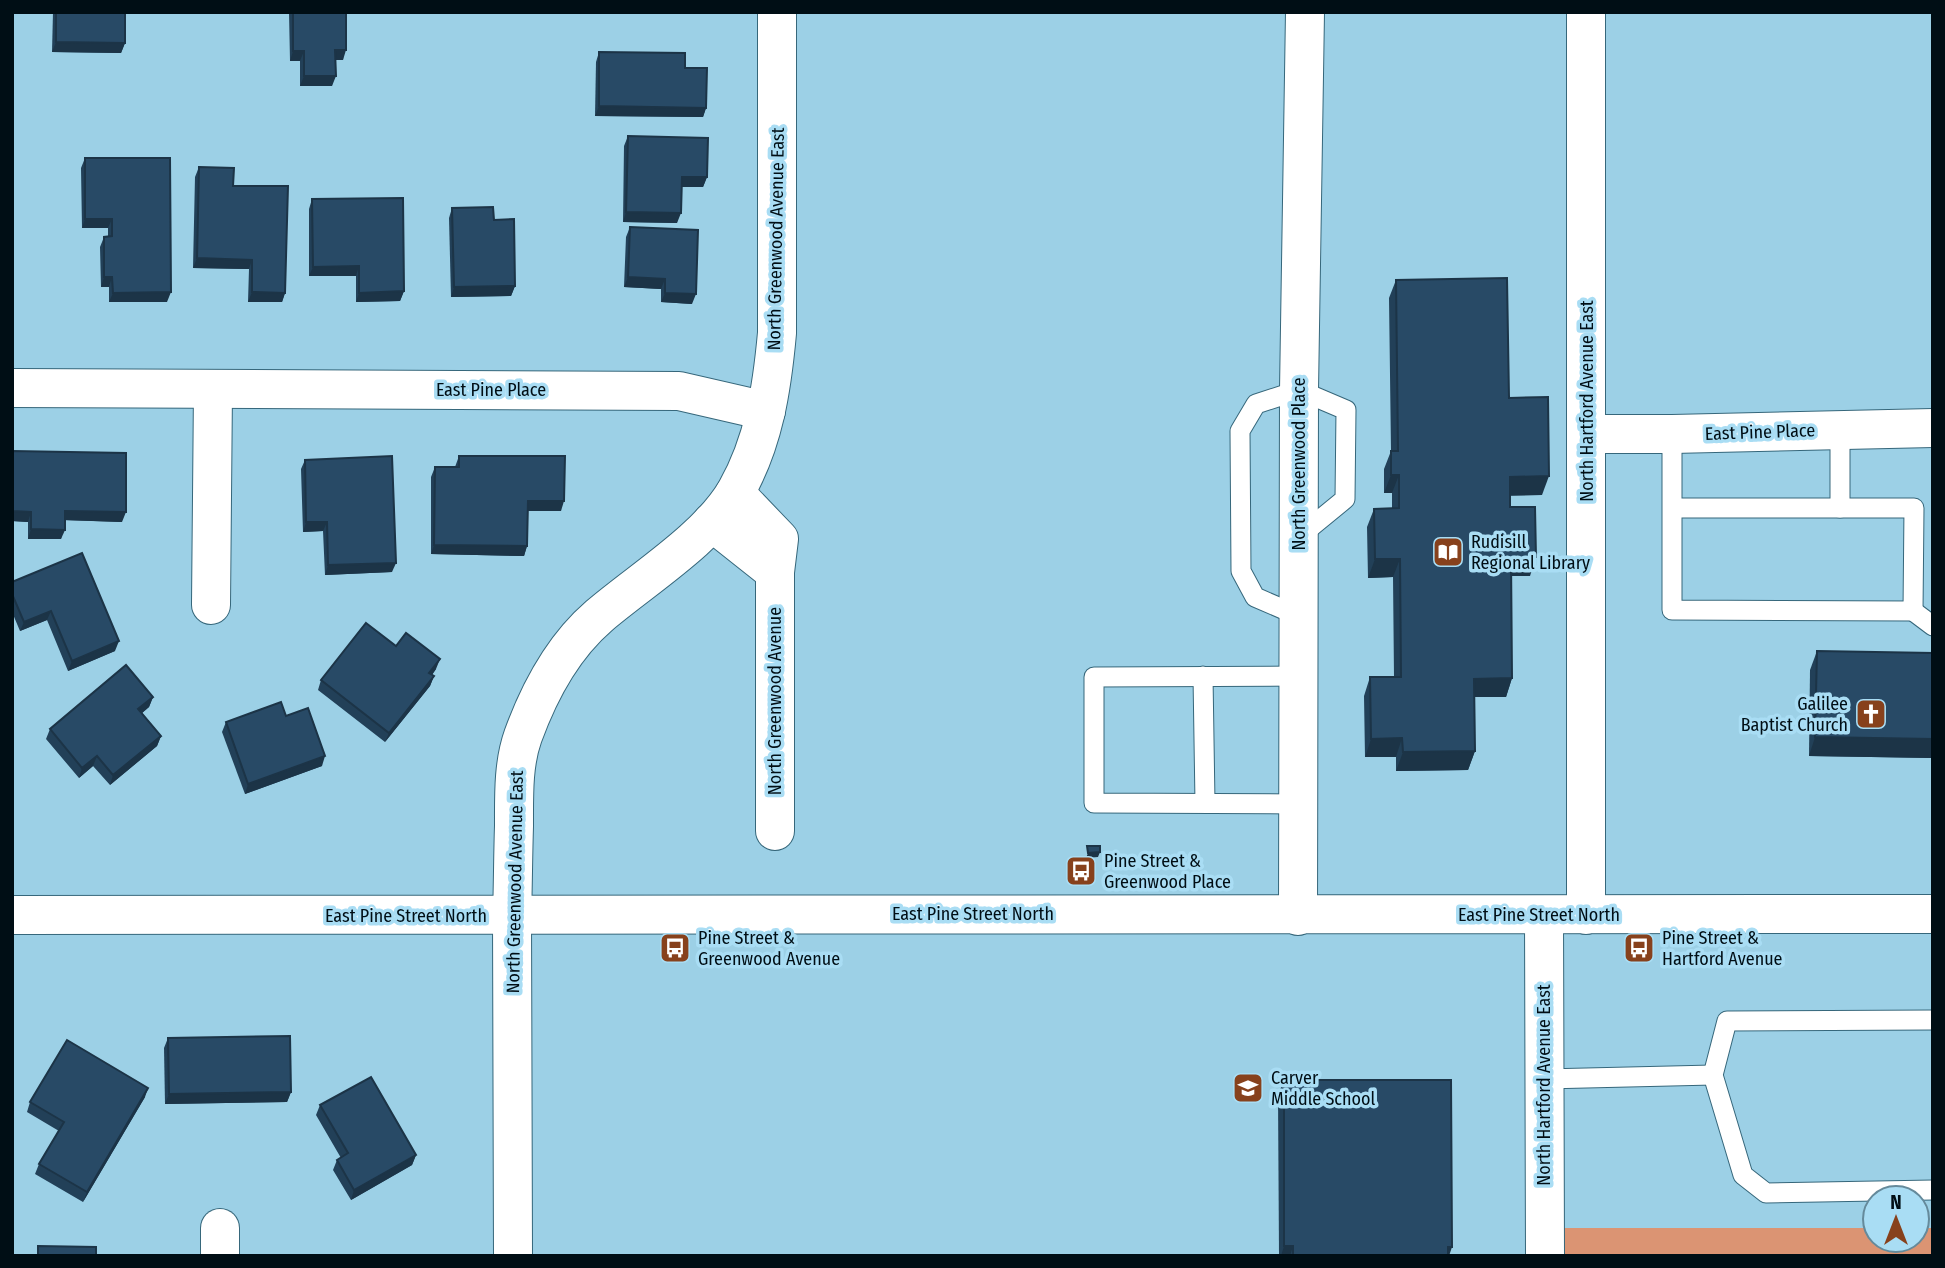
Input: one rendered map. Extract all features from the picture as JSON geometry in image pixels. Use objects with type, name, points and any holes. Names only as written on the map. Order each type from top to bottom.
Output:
[{"type":"street","name":"North Greenwood Avenue East","points":[[513,1256],[512,916],[515,779],[522,738],[546,683],[565,653],[597,618],[664,565],[723,507],[752,457],[766,411],[777,333],[777,12]]},
{"type":"street","name":"North Greenwood Place","points":[[1298,916],[1298,616],[1305,12]]},
{"type":"street","name":"North Hartford Avenue East","points":[[1586,12],[1586,915]]},
{"type":"street","name":"East Pine Place","points":[[12,388],[679,391],[766,411]]},
{"type":"street","points":[[211,605],[213,388]]},
{"type":"street","name":"East Pine Place","points":[[1588,434],[1933,428]]},
{"type":"street","name":"North Greenwood Avenue","points":[[723,507],[779,539],[775,572],[775,831]]},
{"type":"street","name":"East Pine Street North","points":[[12,915],[1933,914]]},
{"type":"street","name":"North Hartford Avenue East","points":[[1544,915],[1545,1256]]},
{"type":"lane","points":[[1298,616],[1255,597],[1241,571],[1240,431],[1256,404],[1300,390]]},
{"type":"lane","points":[[1840,430],[1840,508]]},
{"type":"lane","points":[[1672,434],[1672,610],[1913,611],[1933,626]]},
{"type":"lane","points":[[1672,508],[1914,508],[1913,611]]},
{"type":"lane","points":[[1298,677],[1094,677],[1094,803],[1298,804]]},
{"type":"lane","points":[[1203,677],[1205,803]]},
{"type":"lane","points":[[1933,1020],[1727,1021],[1713,1075],[1743,1175],[1766,1193],[1933,1190]]},
{"type":"lane","points":[[1544,1079],[1713,1075]]},
{"type":"shaded area","points":[[1564,1228],[1861,1228],[1861,1254],[1931,1254],[1933,1228],[1933,1256],[1564,1256]]},
{"type":"building","points":[[56,12],[125,12],[125,43],[56,42]]},
{"type":"building","points":[[293,12],[346,12],[346,50],[335,50],[336,76],[304,76],[304,51],[293,51]]},
{"type":"building","points":[[599,52],[685,53],[685,68],[707,68],[706,108],[599,106]]},
{"type":"building","points":[[628,136],[708,138],[707,177],[682,177],[681,213],[626,212]]},
{"type":"building","points":[[85,158],[170,158],[171,292],[113,293],[112,277],[104,277],[104,237],[112,236],[112,219],[85,219]]},
{"type":"building","points":[[199,167],[234,168],[233,186],[288,186],[285,293],[252,292],[252,260],[197,258]]},
{"type":"building","points":[[403,198],[404,291],[359,293],[359,266],[313,267],[312,199]]},
{"type":"building","points":[[493,207],[494,220],[514,219],[515,286],[454,287],[452,208]]},
{"type":"building","points":[[630,227],[698,230],[696,294],[665,293],[665,279],[628,277]]},
{"type":"building","name":"Rudisill Regional Library","points":[[1507,278],[1509,398],[1548,397],[1549,476],[1510,477],[1510,507],[1535,507],[1536,557],[1511,558],[1512,678],[1474,679],[1475,751],[1403,752],[1402,738],[1371,739],[1370,677],[1401,677],[1400,559],[1375,559],[1374,509],[1399,508],[1399,475],[1391,475],[1391,451],[1398,451],[1396,280]]},
{"type":"building","points":[[12,451],[126,453],[126,512],[65,511],[65,530],[31,529],[31,512],[12,511]]},
{"type":"building","points":[[392,456],[396,563],[328,565],[327,522],[306,522],[305,460]]},
{"type":"building","points":[[459,456],[565,456],[564,501],[528,501],[527,546],[434,545],[435,467],[459,467]]},
{"type":"building","points":[[82,553],[119,641],[72,661],[51,611],[24,622],[12,594],[12,582]]},
{"type":"building","points":[[366,623],[396,646],[406,633],[440,659],[429,673],[434,676],[389,733],[321,680]]},
{"type":"building","name":"Galilee Baptist Church","points":[[1817,651],[1933,653],[1933,739],[1815,737]]},
{"type":"building","points":[[126,665],[153,697],[138,709],[161,736],[113,775],[97,756],[82,768],[50,729]]},
{"type":"building","points":[[281,702],[286,716],[308,708],[325,756],[248,784],[226,722]]},
{"type":"building","points":[[1087,846],[1100,846],[1100,852],[1088,853]]},
{"type":"building","points":[[290,1036],[291,1092],[169,1094],[168,1038]]},
{"type":"building","points":[[67,1040],[148,1088],[87,1192],[39,1164],[64,1122],[30,1102]]},
{"type":"building","points":[[371,1077],[416,1155],[354,1190],[337,1160],[348,1153],[320,1105]]},
{"type":"building","points":[[1284,1080],[1451,1080],[1452,1247],[1448,1247],[1448,1256],[1293,1256],[1293,1246],[1284,1246]]},
{"type":"building","points":[[38,1246],[96,1247],[96,1256],[38,1256]]},
{"type":"place","name":"Rudisill Regional Library","points":[[1448,552]]},
{"type":"place","name":"Galilee Baptist Church","points":[[1871,714]]},
{"type":"place","name":"Pine Street & Greenwood Place","points":[[1081,871]]},
{"type":"place","name":"Pine Street & Greenwood Avenue","points":[[675,948]]},
{"type":"place","name":"Pine Street & Hartford Avenue","points":[[1639,948]]},
{"type":"place","name":"Carver Middle School","points":[[1248,1088]]}]
